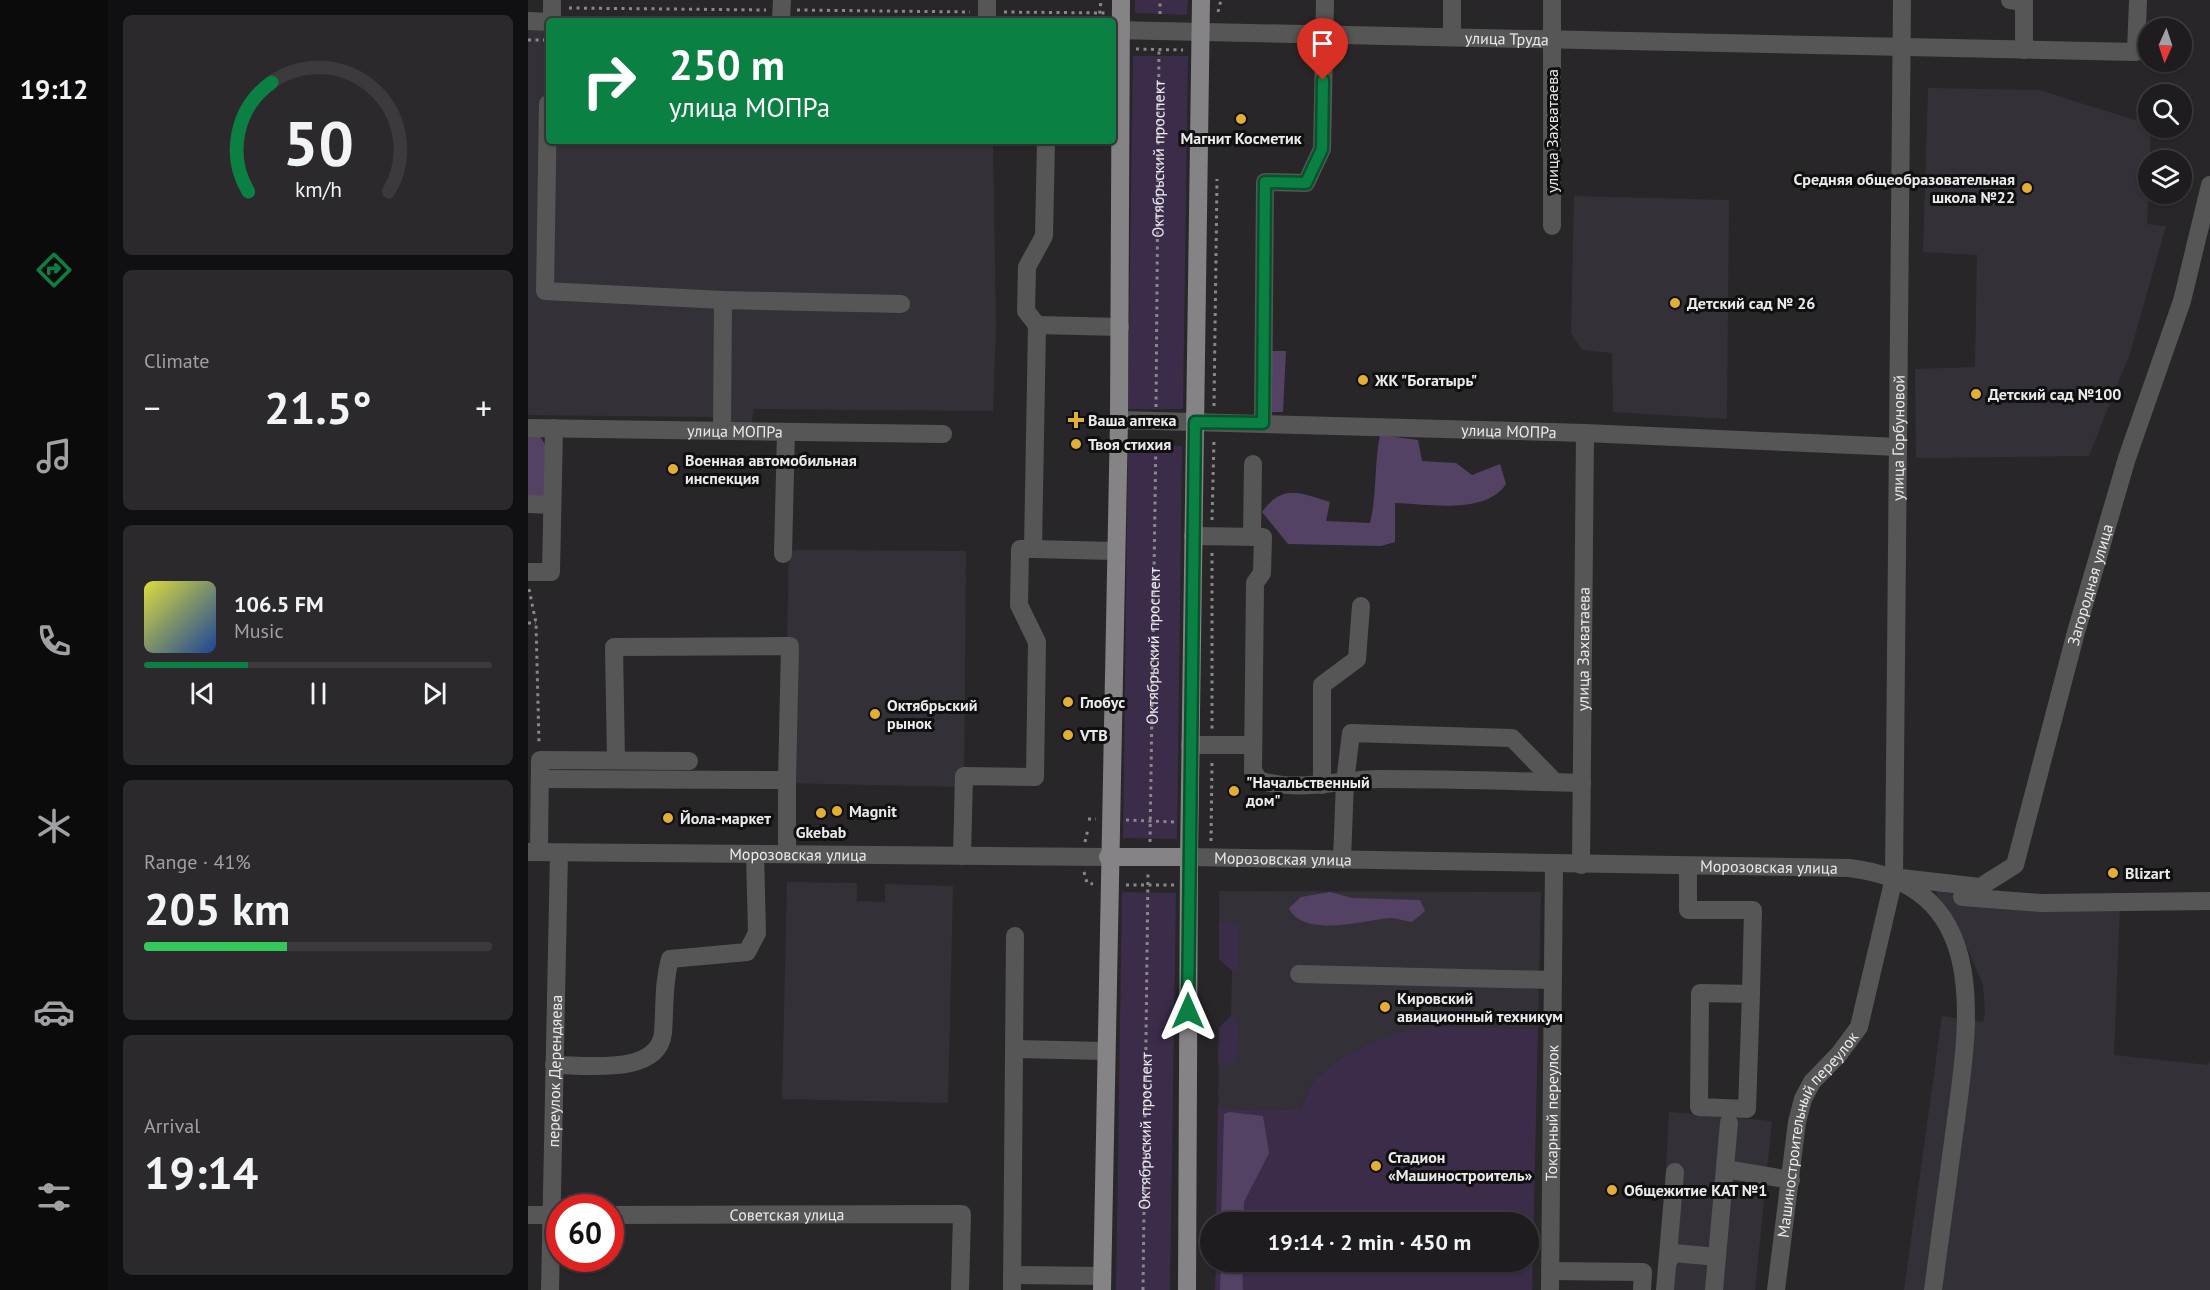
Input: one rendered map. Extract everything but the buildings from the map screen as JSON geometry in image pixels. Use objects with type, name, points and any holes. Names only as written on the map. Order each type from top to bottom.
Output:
[{"type":"main road","points":[[1102,1283],[1108,857],[1119,420],[1116,30],[1120,0]]},
{"type":"main road","points":[[1187,1290],[1189,823],[1200,0]]},
{"type":"main road","name":"Морозовская улица","points":[[1108,857],[1189,857]]},
{"type":"street","points":[[1263,423],[1265,182],[1306,183],[1322,149],[1325,0]]},
{"type":"street","points":[[1452,0],[1452,37]]},
{"type":"street","name":"улица Захватаева","points":[[1552,0],[1552,226]]},
{"type":"street","name":"улица Горбуновой","points":[[1894,878],[1902,0]]},
{"type":"street","points":[[2010,0],[2024,2],[2024,50]]},
{"type":"street","name":"улица Труда","points":[[1116,30],[2136,52],[2138,0]]},
{"type":"street","points":[[528,21],[551,13]]},
{"type":"street","points":[[547,144],[545,291],[723,300],[901,304]]},
{"type":"street","points":[[1033,549],[1037,325],[1026,311],[1027,267],[1044,236],[1046,144]]},
{"type":"street","name":"Загородная улица","points":[[1894,878],[1980,887],[2015,865],[2076,632],[2127,458],[2182,301],[2210,185]]},
{"type":"street","points":[[722,431],[723,300]]},
{"type":"street","points":[[1037,325],[1120,327]]},
{"type":"street","name":"улица МОПРа","points":[[1119,420],[1585,433],[1898,447]]},
{"type":"street","name":"улица МОПРа","points":[[528,428],[943,434]]},
{"type":"street","points":[[528,572],[551,572],[554,428]]},
{"type":"street","points":[[783,554],[786,432]]},
{"type":"street","name":"улица Захватаева","points":[[1581,865],[1585,433]]},
{"type":"street","points":[[1252,537],[1253,464]]},
{"type":"street","points":[[528,504],[552,505]]},
{"type":"street","points":[[1193,536],[1263,537],[1263,573],[1255,583],[1253,771],[1258,780],[1273,785],[1322,786],[1378,779],[1582,783]]},
{"type":"street","points":[[962,855],[964,776],[1035,777],[1037,642],[1019,605],[1020,549],[1115,551]]},
{"type":"street","points":[[1322,786],[1322,685],[1357,659],[1361,606]]},
{"type":"street","points":[[616,760],[614,647],[790,646],[787,854]]},
{"type":"street","points":[[1342,859],[1345,782],[1351,733],[1512,738],[1555,782]]},
{"type":"street","points":[[1190,745],[1253,745]]},
{"type":"street","points":[[534,852],[540,760],[689,761]]},
{"type":"street","points":[[540,779],[787,780]]},
{"type":"street","name":"Морозовская улица","points":[[534,852],[1108,857]]},
{"type":"street","name":"переулок Дерендяева","points":[[555,1194],[554,1065],[559,853]]},
{"type":"street","points":[[554,1065],[639,1063],[654,1056],[663,1036],[664,980],[670,959],[747,952],[757,933],[754,854]]},
{"type":"street","name":"Морозовская улица","points":[[1189,857],[1850,868],[1894,878]]},
{"type":"street","name":"Токарный переулок","points":[[1550,1290],[1554,864]]},
{"type":"street","points":[[1688,866],[1688,910],[1753,910],[1751,994],[1747,1109],[1699,1107],[1700,993],[1751,994]]},
{"type":"street","points":[[1894,878],[1921,894],[1940,916],[1952,938],[1963,970],[1968,1001],[1964,1058],[1933,1290]]},
{"type":"street","name":"Машиностроительный переулок","points":[[1776,1290],[1803,1099],[1812,1082],[1839,1054],[1859,1027],[1894,878]]},
{"type":"street","points":[[1921,894],[2041,903],[2210,901]]},
{"type":"street","points":[[1015,936],[1012,1282],[1102,1283]]},
{"type":"street","points":[[1299,974],[1552,980]]},
{"type":"street","points":[[1014,1049],[1106,1050]]},
{"type":"street","points":[[1714,1290],[1729,1123]]},
{"type":"street","points":[[1725,1169],[1791,1180]]},
{"type":"street","points":[[1665,1290],[1675,1172]]},
{"type":"street","name":"Советская улица","points":[[624,1215],[962,1214],[960,1290]]},
{"type":"street","points":[[528,1215],[546,1215]]},
{"type":"street","points":[[1668,1261],[1674,1253],[1717,1257]]},
{"type":"street","points":[[1550,1271],[1643,1272],[1642,1290]]},
{"type":"street","name":"переулок Дерендяева","points":[[550,1290],[551,1272]]},
{"type":"path","points":[[1099,18],[1101,0]]},
{"type":"path","name":"Октябрьский проспект","points":[[1143,1290],[1150,885],[1147,857],[1151,821],[1160,0]]},
{"type":"path","points":[[1217,15],[1221,0]]},
{"type":"path","points":[[551,13],[782,10],[1099,13]]},
{"type":"path","points":[[528,40],[546,40]]},
{"type":"path","points":[[1133,49],[1187,50]]},
{"type":"path","points":[[1212,845],[1212,536],[1216,175]]},
{"type":"path","points":[[528,584],[536,623],[540,760]]},
{"type":"path","points":[[528,623],[536,623]]},
{"type":"path","points":[[1088,819],[1212,824]]},
{"type":"path","points":[[1085,844],[1088,829]]},
{"type":"path","points":[[1085,867],[1087,883]]},
{"type":"path","points":[[1125,885],[1176,885]]},
{"type":"shaded area","points":[[1135,0],[1188,0],[1187,15],[1135,13]]},
{"type":"shaded area","points":[[528,28],[546,29],[546,144],[993,144],[996,327],[993,411],[754,409],[751,425],[723,425],[710,417],[528,415]]},
{"type":"shaded area","points":[[1133,56],[1188,56],[1183,409],[1128,409]]},
{"type":"shaded area","points":[[1928,88],[2039,90],[2135,120],[2138,116],[2138,138],[2151,138],[2150,150],[2138,150],[2138,204],[2148,204],[2147,224],[2166,226],[2130,353],[2089,456],[1916,458],[1915,369],[1975,367],[1977,255],[1923,252]]},
{"type":"shaded area","points":[[1574,196],[1729,200],[1727,419],[1613,412],[1612,353],[1582,350],[1571,333]]},
{"type":"shaded area","points":[[1266,351],[1286,351],[1283,412],[1269,412]]},
{"type":"shaded area","points":[[528,431],[537,434],[543,441],[547,450],[549,471],[542,500],[528,503]]},
{"type":"shaded area","points":[[1380,435],[1418,440],[1422,461],[1456,463],[1472,475],[1500,464],[1506,484],[1497,494],[1471,504],[1439,506],[1395,503],[1395,542],[1381,546],[1288,544],[1262,512],[1277,497],[1285,494],[1301,494],[1330,502],[1326,521],[1370,523]]},
{"type":"shaded area","points":[[1128,445],[1182,446],[1177,839],[1123,838]]},
{"type":"shaded area","name":"Октябрьский рынок","points":[[789,550],[966,551],[964,787],[784,783]]},
{"type":"shaded area","points":[[787,882],[857,883],[857,901],[885,902],[885,884],[953,886],[948,1103],[782,1099]]},
{"type":"shaded area","points":[[1936,890],[2120,904],[2114,1055],[2208,1065],[2210,1061],[2210,1290],[1904,1290],[1942,1016],[1983,1022],[1985,1012],[1983,985],[1958,926],[1937,896]]},
{"type":"shaded area","name":"Кировский авиационный техникум","points":[[1219,891],[1541,892],[1538,1029],[1436,1026],[1367,1044],[1338,1060],[1314,1079],[1300,1110],[1218,1109],[1219,1028],[1231,1016],[1232,971],[1219,959]]},
{"type":"shaded area","points":[[1122,892],[1176,893],[1170,1290],[1116,1290]]},
{"type":"shaded area","points":[[1330,892],[1352,898],[1420,900],[1425,911],[1412,922],[1389,918],[1350,924],[1320,925],[1307,923],[1296,917],[1289,908],[1301,897]]},
{"type":"shaded area","points":[[1219,922],[1239,922],[1238,971],[1232,971],[1219,959]]},
{"type":"shaded area","points":[[1231,1016],[1238,1017],[1237,1064],[1218,1063],[1219,1028]]},
{"type":"shaded area","name":"Стадион «Машиностроитель»","points":[[1436,1026],[1538,1029],[1534,1212],[1216,1212],[1218,1109],[1300,1110],[1314,1079],[1338,1060],[1367,1044],[1403,1032]]},
{"type":"shaded area","points":[[1229,1112],[1263,1116],[1269,1153],[1244,1202],[1244,1212],[1221,1212],[1224,1114]]},
{"type":"shaded area","points":[[1669,1112],[1772,1121],[1755,1290],[1659,1290]]},
{"type":"shaded area","name":"Стадион «Машиностроитель»","points":[[1216,1272],[1532,1272],[1532,1290],[1215,1290]]},
{"type":"shaded area","points":[[1221,1272],[1242,1272],[1243,1290],[1220,1290]]},
{"type":"place","name":"Магнит Косметик","points":[[1241,119]]},
{"type":"place","name":"Средняя общеобразовательная школа №22","points":[[2027,188]]},
{"type":"place","name":"Детский сад № 26","points":[[1675,303]]},
{"type":"place","name":"ЖК \"Богатырь\"","points":[[1363,380]]},
{"type":"place","name":"Детский сад №100","points":[[1976,394]]},
{"type":"place","name":"Ваша аптека","points":[[1076,420]]},
{"type":"place","name":"Твоя стихия","points":[[1076,444]]},
{"type":"place","name":"Военная автомобильная инспекция","points":[[673,469]]},
{"type":"place","name":"Глобус","points":[[1068,702]]},
{"type":"place","name":"Октябрьский рынок","points":[[875,714]]},
{"type":"place","name":"VTB","points":[[1068,735]]},
{"type":"place","name":"\"Начальственный дом\"","points":[[1234,791]]},
{"type":"place","name":"Magnit","points":[[837,811]]},
{"type":"place","name":"Gkebab","points":[[821,813]]},
{"type":"place","name":"Йола-маркет","points":[[668,818]]},
{"type":"place","name":"Blizart","points":[[2113,873]]},
{"type":"place","name":"Кировский авиационный техникум","points":[[1385,1007]]},
{"type":"place","name":"Стадион «Машиностроитель»","points":[[1376,1166]]},
{"type":"place","name":"Общежитие КАТ №1","points":[[1612,1190]]},
{"type":"route","points":[[1188,1011],[1195,422],[1263,423],[1265,182],[1306,183],[1322,149],[1323,80]]}]
